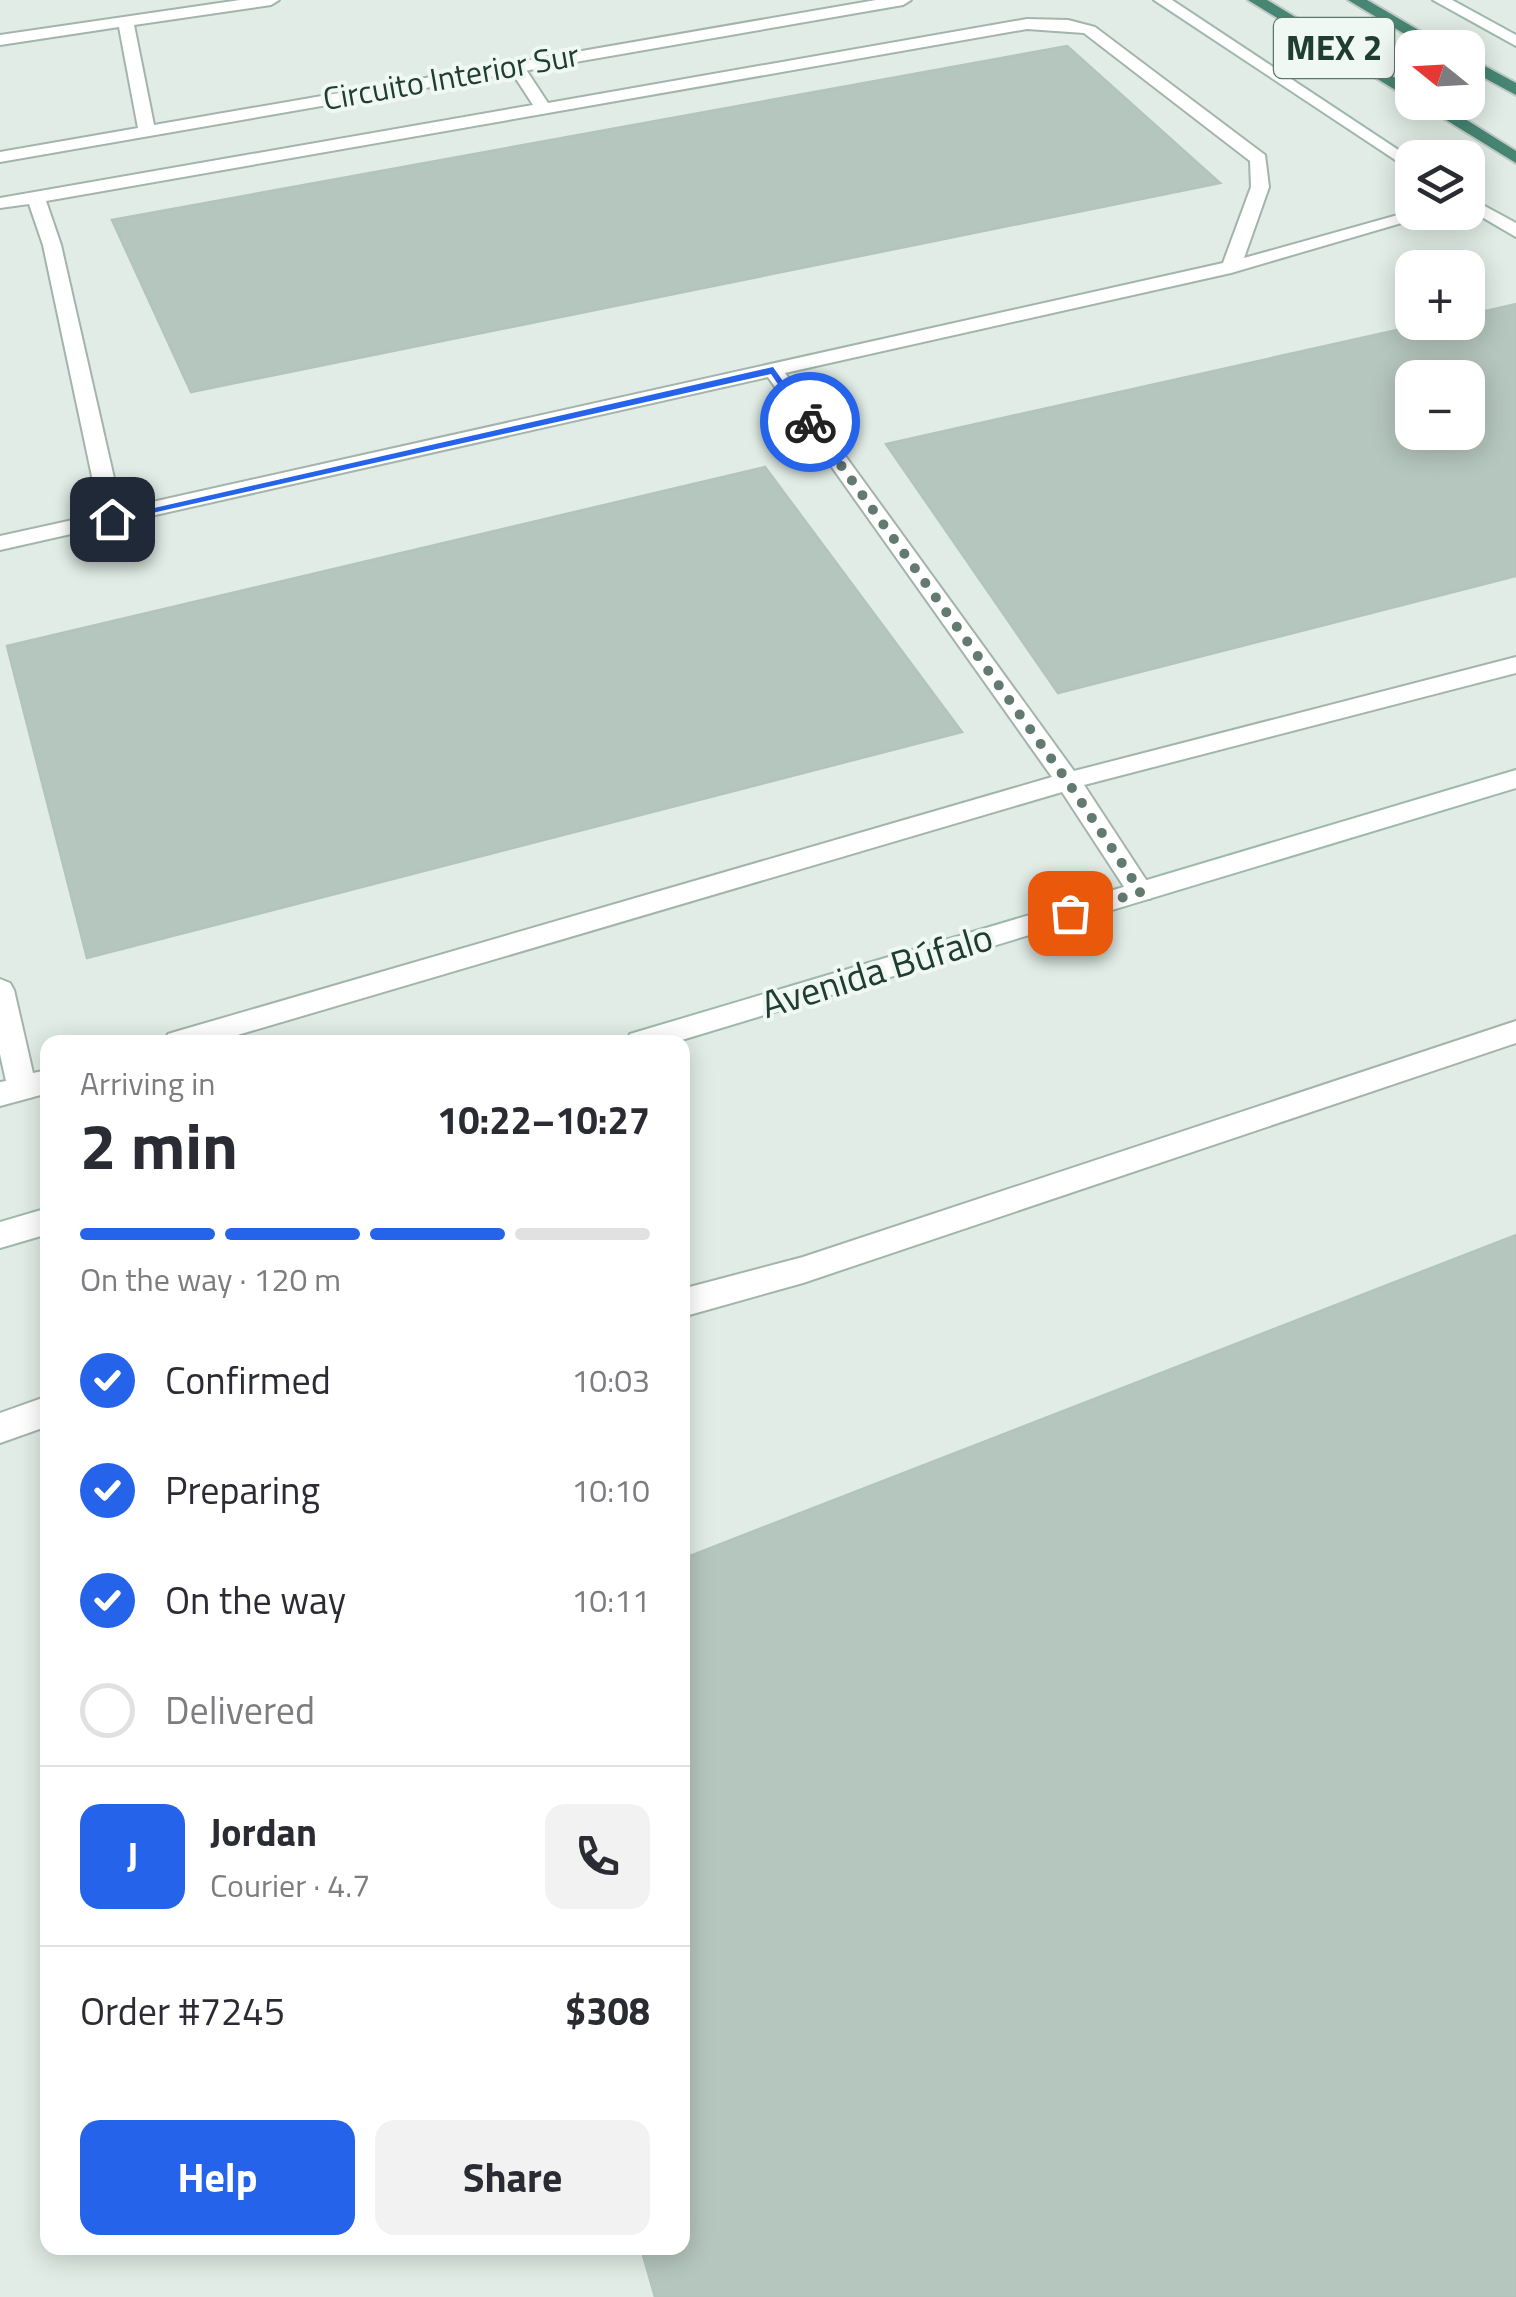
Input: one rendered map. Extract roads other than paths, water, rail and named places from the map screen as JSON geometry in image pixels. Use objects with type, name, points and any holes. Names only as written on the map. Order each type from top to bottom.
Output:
[{"type":"highway","name":"MEX 2","points":[[1256,0],[1395,85]]},
{"type":"highway","name":"MEX 2","points":[[1356,0],[1409,30]]},
{"type":"highway","points":[[1485,72],[1516,90]]},
{"type":"highway","name":"MEX 2","points":[[1454,120],[1516,158]]},
{"type":"street","points":[[0,40],[271,0]]},
{"type":"street","name":"Circuito Interior Sur","points":[[0,156],[146,134],[514,65],[899,0]]},
{"type":"street","name":"MEX 2","points":[[1162,0],[1395,155]]},
{"type":"street","name":"MEX 2","points":[[1442,0],[1516,40]]},
{"type":"street","points":[[126,24],[146,134]]},
{"type":"street","points":[[0,203],[1027,24],[1068,25],[1089,30],[1259,158],[1260,187],[1231,267]]},
{"type":"street","points":[[514,65],[544,110]]},
{"type":"street","points":[[36,197],[52,245],[112,519]]},
{"type":"street","points":[[1485,212],[1516,231]]},
{"type":"street","points":[[0,543],[1231,267],[1395,222]]},
{"type":"street","points":[[773,370],[1068,782],[1141,892]]},
{"type":"street","points":[[202,1035],[1068,782],[1504,669],[1516,694]]},
{"type":"street","name":"Avenida Búfalo","points":[[663,1035],[1516,778]]},
{"type":"street","points":[[0,990],[23,1088]]},
{"type":"street","points":[[690,1301],[803,1270],[1516,1032]]},
{"type":"street","points":[[0,1235],[40,1223]]},
{"type":"street","points":[[0,1428],[40,1414]]}]
